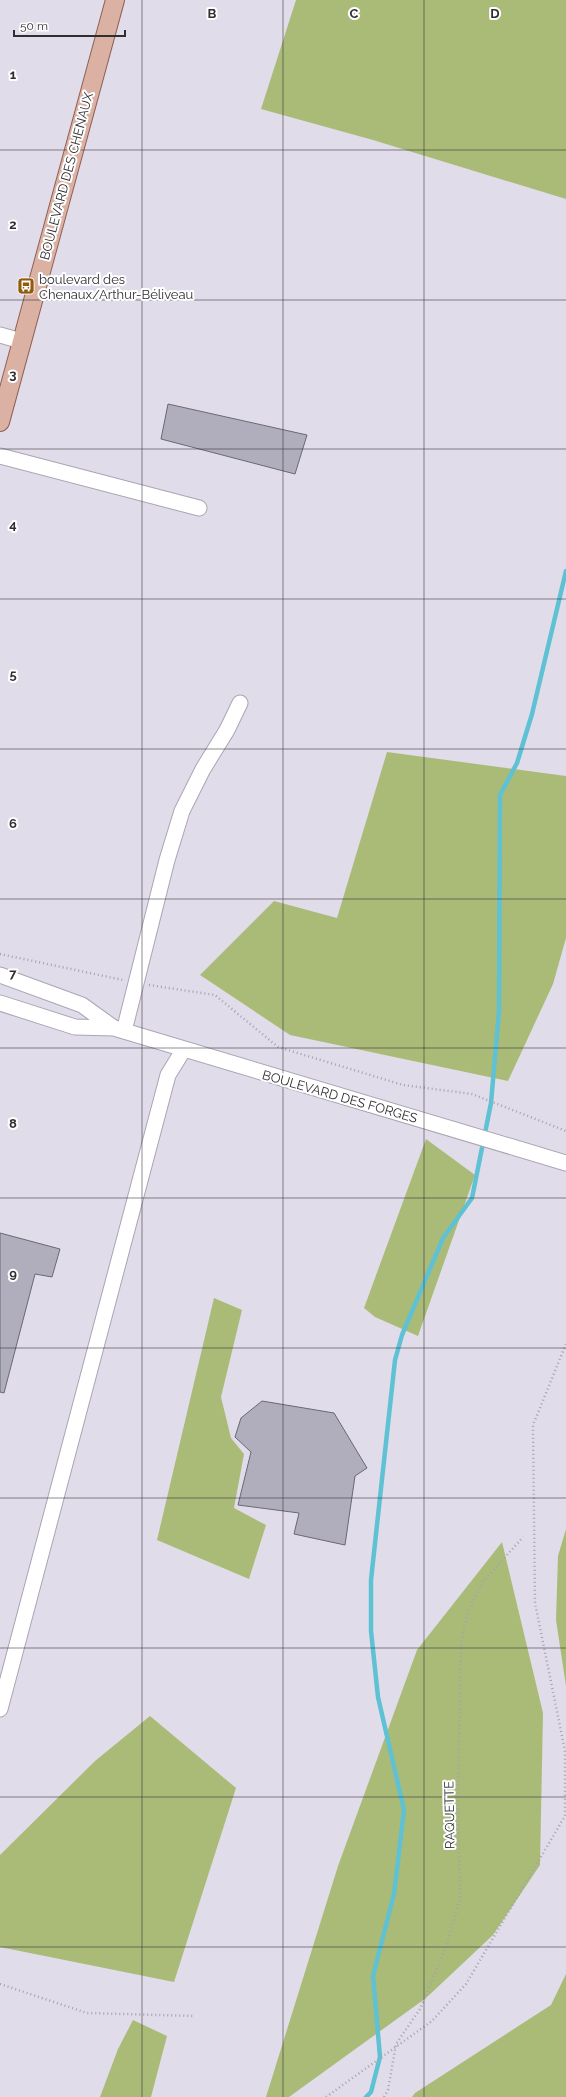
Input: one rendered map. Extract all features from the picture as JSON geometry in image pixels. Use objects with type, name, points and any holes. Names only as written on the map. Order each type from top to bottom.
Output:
[{"type":"main road","name":"BOULEVARD DES CHENAUX","points":[[0,422],[115,0]]},
{"type":"street","points":[[0,335],[21,341]]},
{"type":"street","points":[[0,456],[199,508]]},
{"type":"street","points":[[119,1029],[136,983],[167,860],[182,811],[202,769],[227,730],[240,703]]},
{"type":"street","name":"BOULEVARD DES FORGES","points":[[0,975],[82,1005],[119,1029]]},
{"type":"street","name":"BOULEVARD DES FORGES","points":[[0,1003],[75,1027],[119,1029],[566,1163]]},
{"type":"street","points":[[0,1709],[168,1076],[184,1049]]},
{"type":"path","points":[[0,954],[167,989],[215,995],[278,1047],[403,1084],[472,1094],[566,1131]]},
{"type":"path","points":[[326,2097],[432,2021],[466,1984],[565,1816],[565,1751],[535,1603],[533,1425],[566,1344]]},
{"type":"path","name":"RAQUETTE","points":[[384,2097],[388,2090],[396,2044],[423,2001],[447,1944],[460,1898],[458,1793],[460,1641],[469,1608],[483,1582],[522,1536]]},
{"type":"path","points":[[0,1984],[87,2013],[195,2016]]},
{"type":"green space","points":[[296,0],[566,0],[566,199],[373,140],[261,109]]},
{"type":"green space","points":[[387,752],[566,776],[566,938],[553,984],[508,1081],[290,1035],[200,975],[274,901],[337,918]]},
{"type":"green space","points":[[426,1139],[475,1175],[418,1336],[375,1317],[364,1308]]},
{"type":"green space","points":[[214,1298],[242,1310],[221,1397],[231,1438],[244,1454],[234,1508],[266,1525],[249,1579],[157,1540]]},
{"type":"green space","points":[[566,1529],[566,1686],[556,1620],[558,1556]]},
{"type":"green space","points":[[502,1542],[543,1713],[540,1865],[493,1935],[426,1998],[289,2097],[266,2097],[338,1866],[417,1650]]},
{"type":"green space","points":[[150,1716],[236,1788],[174,1982],[0,1947],[0,1855],[95,1761]]},
{"type":"green space","points":[[566,1974],[566,2097],[412,2097],[415,2093],[551,2005]]},
{"type":"green space","points":[[133,2020],[167,2036],[151,2097],[100,2097],[118,2049]]},
{"type":"building","points":[[168,404],[307,435],[295,474],[161,439]]},
{"type":"building","points":[[0,1233],[60,1249],[52,1277],[35,1274],[4,1393],[0,1392]]},
{"type":"building","points":[[262,1401],[334,1413],[367,1468],[355,1476],[345,1545],[294,1534],[299,1513],[238,1505],[251,1452],[235,1437],[241,1418]]},
{"type":"waterway","points":[[366,2097],[371,2092],[380,2057],[373,1976],[394,1894],[404,1810],[378,1697],[371,1631],[371,1580],[395,1360],[402,1335],[443,1238],[472,1198],[491,1103],[499,1011],[500,795],[517,763],[532,714],[566,571]]},
{"type":"place","name":"boulevard des Chenaux/Arthur-Béliveau","points":[[26,286]]}]
